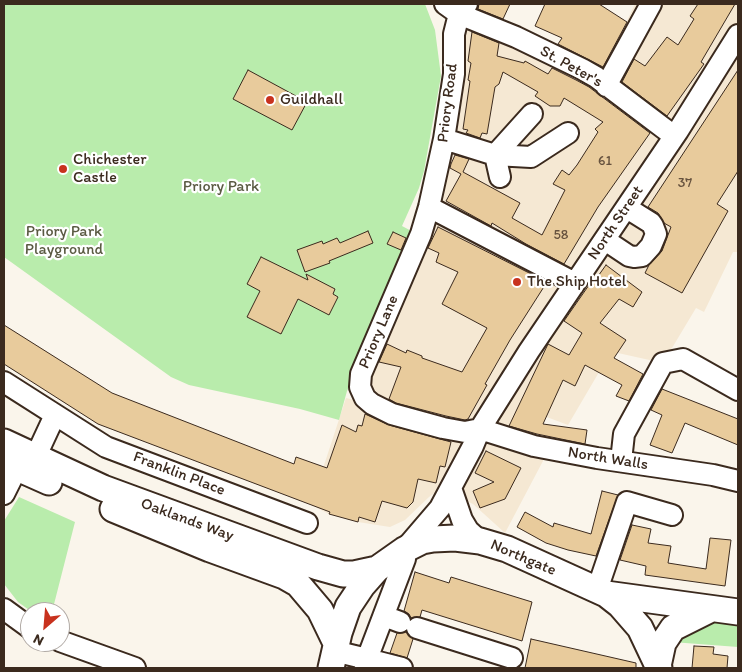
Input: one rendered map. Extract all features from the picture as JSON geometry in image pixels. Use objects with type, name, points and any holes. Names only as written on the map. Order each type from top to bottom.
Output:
[{"type":"main road","name":"Oaklands Way","points":[[4,442],[18,463],[157,528],[284,576],[298,584],[320,610],[334,654]]},
{"type":"main road","name":"Oaklands Way","points":[[18,463],[102,488],[318,567],[343,574],[377,570]]},
{"type":"main road","name":"Northgate","points":[[334,654],[349,606],[362,586],[377,570],[404,550],[422,541],[433,538],[455,538],[480,541],[507,549],[601,592],[620,606],[640,628],[658,667]]},
{"type":"main road","points":[[601,592],[738,612]]},
{"type":"main road","points":[[658,667],[664,644],[673,628],[711,609]]},
{"type":"street","points":[[606,86],[651,4]]},
{"type":"street","name":"St. Peter's","points":[[457,7],[596,77],[674,136]]},
{"type":"street","name":"Priory Road","points":[[429,208],[444,139],[454,74],[454,34],[457,7]]},
{"type":"street","name":"North Street","points":[[404,550],[436,513],[451,488],[480,429],[528,352],[627,208],[738,35]]},
{"type":"street","points":[[495,155],[532,114]]},
{"type":"street","points":[[444,139],[495,155],[531,157],[568,134]]},
{"type":"street","points":[[495,155],[500,177]]},
{"type":"street","points":[[429,208],[576,283]]},
{"type":"street","name":"Priory Lane","points":[[429,208],[421,234],[361,374],[360,387],[365,398],[372,404],[392,414],[465,432],[480,429]]},
{"type":"street","points":[[605,240],[629,256],[634,257],[642,256],[650,246],[656,234],[653,226],[627,208]]},
{"type":"street","points":[[621,461],[624,434],[663,363],[683,359],[738,390]]},
{"type":"street","name":"Franklin Place","points":[[4,382],[106,447],[307,523]]},
{"type":"street","points":[[4,494],[18,463],[55,415]]},
{"type":"street","name":"North Walls","points":[[480,429],[534,446],[713,475],[738,481]]},
{"type":"street","points":[[451,488],[462,520],[468,530],[480,541]]},
{"type":"street","points":[[601,592],[627,502],[672,515]]},
{"type":"street","points":[[366,664],[400,622],[404,550]]},
{"type":"street","points":[[4,609],[20,621]]},
{"type":"street","points":[[400,622],[512,658]]},
{"type":"street","points":[[70,645],[135,668]]},
{"type":"street","points":[[334,654],[366,664],[402,668]]},
{"type":"shaded area","points":[[635,4],[738,4],[738,252],[733,252],[704,312],[696,308],[663,363],[612,350],[568,425],[544,416],[534,438],[553,442],[505,533],[473,504],[440,489],[405,520],[390,527],[358,522],[329,514],[311,505],[346,398],[366,403],[364,394],[421,234],[459,14],[596,77]]},
{"type":"green space","name":"Priory Park","points":[[4,4],[425,4],[435,30],[441,76],[424,171],[419,188],[402,226],[417,234],[385,301],[347,391],[339,420],[300,409],[189,385],[171,377],[4,257]]},
{"type":"green space","points":[[19,497],[75,522],[55,602],[20,603],[4,584],[4,521]]},
{"type":"green space","points":[[709,616],[738,620],[738,647],[672,642]]},
{"type":"building","points":[[479,4],[510,4],[503,19],[478,9]]},
{"type":"building","points":[[545,4],[599,4],[627,22],[603,67],[558,44],[562,38],[535,26]]},
{"type":"building","points":[[698,4],[735,4],[701,62],[704,64],[667,116],[622,82],[634,59],[645,66],[667,37],[678,45],[694,19],[690,16]]},
{"type":"building","points":[[472,32],[499,43],[497,56],[524,63],[525,61],[548,74],[552,68],[589,87],[650,133],[598,207],[564,264],[492,223],[491,226],[446,201],[461,174],[450,168],[451,164],[455,155],[469,159],[463,172],[520,203],[512,218],[542,235],[565,190],[553,184],[562,170],[569,175],[598,132],[595,129],[603,122],[564,98],[560,106],[550,106],[535,96],[538,92],[503,72],[499,84],[495,87],[487,134],[482,133],[480,138],[466,133],[468,130],[463,129],[470,81],[468,80],[471,63],[468,61]]},
{"type":"building","name":"Guildhall","points":[[248,70],[307,102],[292,130],[233,99]]},
{"type":"building","points":[[738,70],[738,171],[717,204],[728,211],[682,293],[645,273],[649,265],[662,251],[671,227],[664,223],[658,213],[648,207]]},
{"type":"building","points":[[438,227],[547,282],[510,340],[468,419],[465,420],[396,403],[389,399],[401,367],[379,362],[387,344],[406,353],[407,350],[422,356],[422,358],[462,372],[487,328],[442,304],[458,272],[436,262],[439,253],[428,248]]},
{"type":"building","points":[[368,231],[373,243],[329,261],[330,263],[305,272],[297,250],[322,241],[323,244],[337,238],[340,243]]},
{"type":"building","points":[[393,232],[406,238],[401,250],[387,244]]},
{"type":"building","points":[[261,257],[308,280],[306,274],[335,289],[333,294],[338,297],[329,315],[298,299],[281,334],[247,317],[260,291],[247,284]]},
{"type":"building","points":[[606,265],[642,292],[633,307],[619,299],[600,323],[626,340],[614,358],[643,374],[629,401],[616,396],[622,385],[585,365],[575,386],[563,380],[543,424],[587,430],[585,444],[509,426],[548,344],[569,355],[582,333],[564,321],[589,285],[591,286]]},
{"type":"building","points":[[4,325],[112,393],[294,464],[296,457],[327,468],[342,425],[356,432],[358,425],[362,426],[365,414],[389,425],[451,442],[445,467],[440,466],[436,483],[418,479],[413,502],[407,508],[382,501],[375,522],[359,517],[358,522],[329,514],[330,512],[98,424],[4,364]]},
{"type":"building","points":[[662,389],[738,419],[738,445],[685,423],[672,453],[650,445],[662,415],[651,410]]},
{"type":"building","points":[[486,451],[521,468],[505,499],[480,508],[473,491],[494,482],[475,473]]},
{"type":"building","points":[[602,491],[618,495],[596,556],[546,543],[517,527],[525,512],[553,527],[554,523],[591,534]]},
{"type":"building","points":[[632,525],[651,529],[648,543],[671,546],[668,563],[706,569],[710,538],[731,540],[725,586],[645,575],[646,566],[620,560]]},
{"type":"building","points":[[415,572],[449,583],[451,577],[532,602],[522,641],[422,610],[420,617],[411,618],[404,611]]},
{"type":"building","points":[[406,632],[413,639],[407,658],[390,653],[397,633]]},
{"type":"building","points":[[531,639],[636,663],[636,668],[525,668]]},
{"type":"building","points":[[694,646],[714,647],[713,654],[728,656],[727,668],[692,668]]},
{"type":"place","name":"Guildhall","points":[[270,100]]},
{"type":"place","name":"Chichester Castle","points":[[63,169]]},
{"type":"place","name":"The Ship Hotel","points":[[517,282]]},
{"type":"park label","name":"Priory Park Playground","points":[[64,241]]}]
